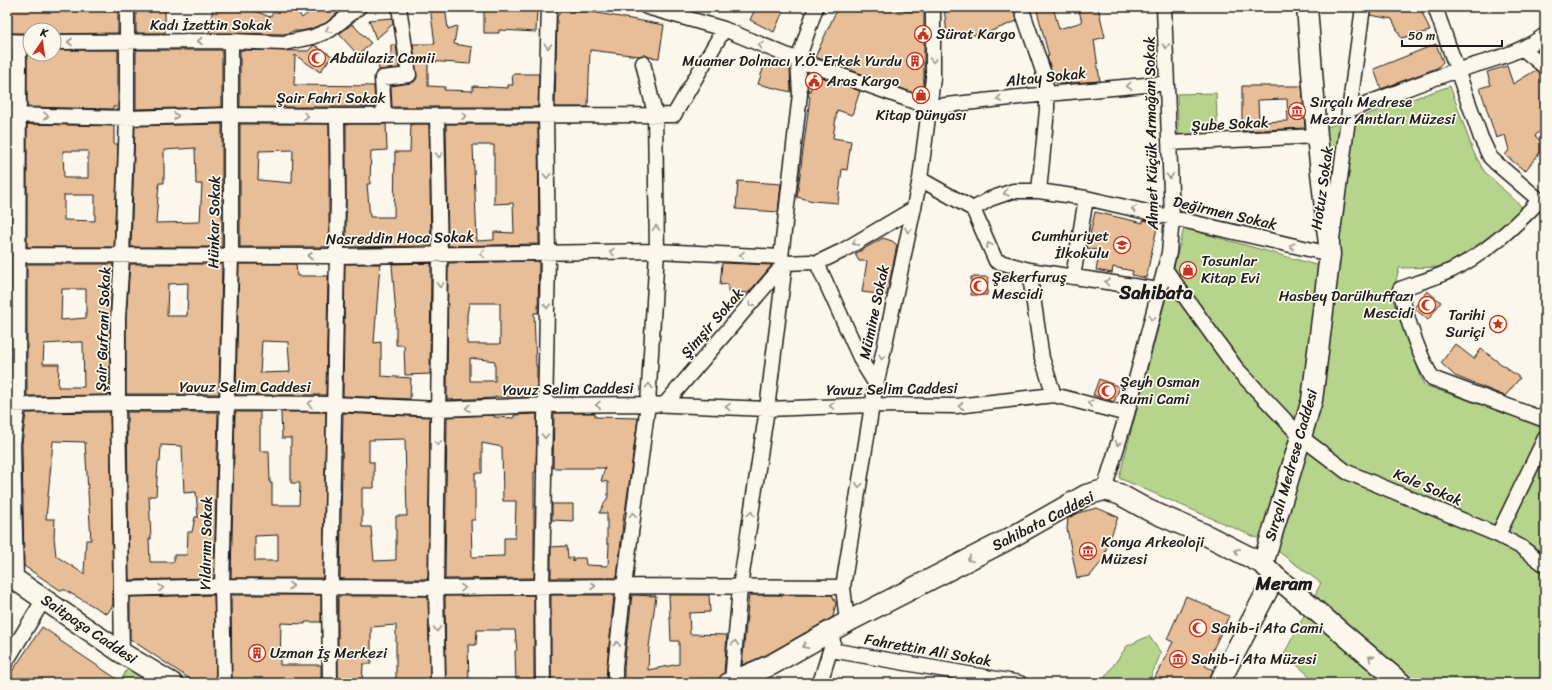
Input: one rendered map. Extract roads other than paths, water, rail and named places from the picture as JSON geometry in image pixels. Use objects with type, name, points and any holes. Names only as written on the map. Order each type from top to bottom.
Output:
[{"type":"street","name":"Şair Gufrani Sokak","points":[[122,652],[118,318],[122,256],[127,118],[127,7]]},
{"type":"street","name":"Kadı İzettin Sokak","points":[[62,42],[231,41],[284,43],[313,37],[330,30],[358,7]]},
{"type":"street","points":[[384,115],[382,78],[409,75],[399,7]]},
{"type":"street","points":[[543,683],[542,587],[548,253],[546,115],[549,7]]},
{"type":"street","points":[[648,7],[724,29],[798,60],[929,107]]},
{"type":"street","points":[[731,683],[740,587],[767,409],[800,94],[798,60],[816,7]]},
{"type":"street","name":"Mümine Sokak","points":[[820,683],[841,626],[843,587],[872,405],[920,179],[932,78],[933,7]]},
{"type":"street","points":[[1021,7],[1044,74],[1047,94],[1047,110],[1038,191]]},
{"type":"street","name":"Ahmet Küçük Armağan Sokak","points":[[1104,490],[1127,414],[1169,253],[1172,218],[1164,7]]},
{"type":"street","name":"Sırçalı Medrese Caddesi","points":[[1219,683],[1269,570],[1301,437],[1312,400],[1330,254],[1317,136],[1307,7]]},
{"type":"street","name":"Hotuz Sokak","points":[[1330,254],[1363,7]]},
{"type":"street","points":[[1435,7],[1481,138],[1490,157],[1496,164],[1542,203],[1480,254],[1441,275],[1400,289],[1403,305],[1418,349],[1432,378],[1545,420]]},
{"type":"street","name":"Şair Fahri Sokak","points":[[12,116],[127,118],[231,115],[674,115],[724,29]]},
{"type":"street","points":[[1349,110],[1506,55],[1523,48],[1545,35]]},
{"type":"street","name":"Hünkar Sokak","points":[[226,403],[231,255],[231,41]]},
{"type":"street","points":[[11,577],[13,444],[12,405],[19,255],[12,116],[19,42]]},
{"type":"street","points":[[1523,48],[1545,66]]},
{"type":"street","points":[[615,683],[614,666],[648,404],[657,251],[655,114],[644,63]]},
{"type":"street","name":"Altay Sokak","points":[[929,107],[1168,83]]},
{"type":"street","points":[[330,683],[329,586],[331,582],[337,256],[337,116]]},
{"type":"street","points":[[437,116],[440,255],[436,588],[438,683]]},
{"type":"street","name":"Şube Sokak","points":[[1168,143],[1317,136]]},
{"type":"street","points":[[920,179],[973,209],[996,261],[1029,270],[1159,290]]},
{"type":"street","name":"Değirmen Sokak","points":[[973,209],[990,198],[1013,191],[1038,191],[1086,198],[1330,254]]},
{"type":"street","points":[[1073,277],[1086,198]]},
{"type":"street","points":[[877,386],[862,362],[817,263],[842,251],[913,209]]},
{"type":"street","name":"Nasreddin Hoca Sokak","points":[[19,255],[337,256],[657,251],[817,263]]},
{"type":"street","name":"Şimşir Sokak","points":[[665,404],[783,260]]},
{"type":"street","name":"Kale Sokak","points":[[1165,269],[1236,368],[1301,437],[1347,472],[1498,535],[1521,547],[1545,565]]},
{"type":"street","points":[[1029,270],[1042,358],[1054,395]]},
{"type":"street","name":"Yavuz Selim Caddesi","points":[[12,405],[118,403],[334,404],[438,409],[546,405],[665,404],[767,409],[872,405],[956,406],[1054,395],[1127,414]]},
{"type":"street","name":"Yıldırım Sokak","points":[[224,683],[222,586],[226,403]]},
{"type":"street","points":[[1498,535],[1545,438]]},
{"type":"street","name":"Sahibata Caddesi","points":[[731,683],[771,665],[841,626],[1005,541],[1086,495],[1104,490],[1119,494],[1148,510],[1204,534],[1269,570],[1401,683]]},
{"type":"street","name":"Saitpaşa Caddesi","points":[[11,577],[122,652],[172,683]]},
{"type":"street","points":[[122,589],[222,586],[436,588],[624,586],[843,587]]},
{"type":"street","points":[[7,660],[44,599]]},
{"type":"street","name":"Fahrettin Ali Sokak","points":[[831,650],[1012,682]]},
{"type":"place","name":"Sürat Kargo","points":[[923,34]]},
{"type":"place","name":"Abdülaziz Camii","points":[[317,58]]},
{"type":"place","name":"Muamer Dolmacı Y.Ö. Erkek Yurdu","points":[[915,61]]},
{"type":"place","name":"Aras Kargo","points":[[814,81]]},
{"type":"place","name":"Kitap Dünyası","points":[[921,95]]},
{"type":"place","name":"Sırçalı Medrese Mezar Anıtları Müzesi","points":[[1297,111]]},
{"type":"place","name":"Cumhuriyet İlkokulu","points":[[1122,245]]},
{"type":"place","name":"Tosunlar Kitap Evi","points":[[1188,270]]},
{"type":"place","name":"Şekerfuruş Mescidi","points":[[979,286]]},
{"type":"place","name":"Hasbey Darülhuffazı Mescidi","points":[[1427,305]]},
{"type":"place","name":"Tarihi Suriçi","points":[[1498,324]]},
{"type":"place","name":"Şeyh Osman Rumi Cami","points":[[1107,391]]},
{"type":"place","name":"Konya Arkeoloji Müzesi","points":[[1088,551]]},
{"type":"place","name":"Sahib-i Ata Cami","points":[[1198,628]]},
{"type":"place","name":"Uzman İş Merkezi","points":[[257,653]]},
{"type":"place","name":"Sahib-i Ata Müzesi","points":[[1178,659]]},
{"type":"district","name":"Sahibata","points":[[1156,292]]},
{"type":"district","name":"Meram","points":[[1284,583]]}]
